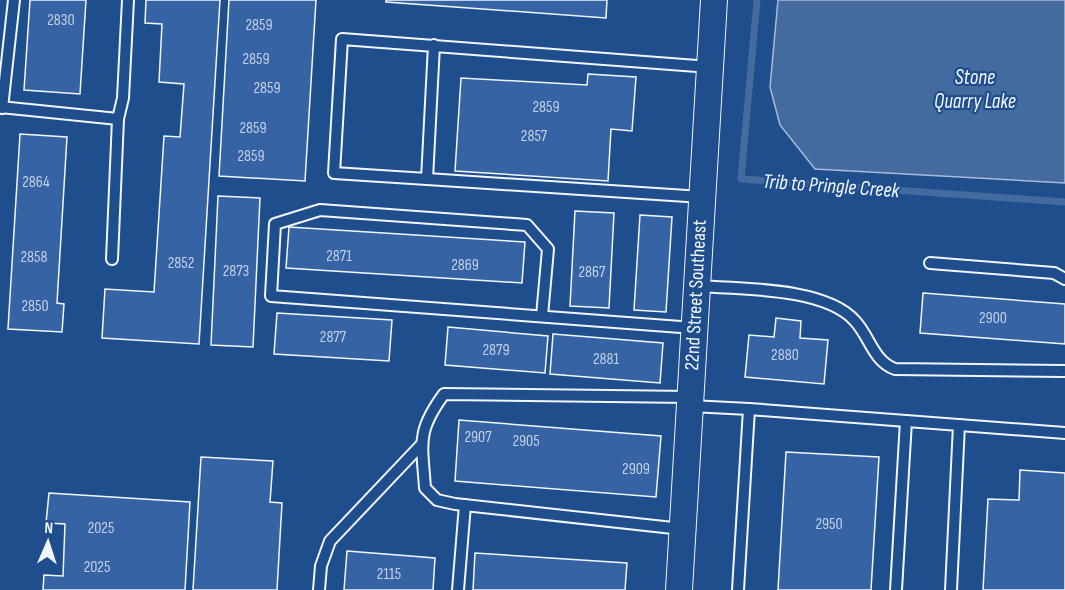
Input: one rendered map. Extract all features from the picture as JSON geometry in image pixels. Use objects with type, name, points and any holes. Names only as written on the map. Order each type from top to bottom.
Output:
[{"type":"street","name":"22nd Street Southeast","points":[[679,590],[714,0]]},
{"type":"lane","points":[[14,0],[1,107],[118,119]]},
{"type":"lane","points":[[112,259],[118,119],[123,98],[128,0]]},
{"type":"lane","points":[[702,197],[334,173],[342,39],[710,67]]},
{"type":"lane","points":[[427,179],[434,45]]},
{"type":"lane","points":[[543,316],[548,249],[527,225],[320,210],[275,224],[271,296],[694,328]]},
{"type":"lane","points":[[930,263],[1054,273],[1065,279]]},
{"type":"lane","points":[[697,286],[801,294],[828,302],[855,321],[885,365],[895,369],[1065,371]]},
{"type":"lane","points":[[682,529],[437,500],[425,488],[422,436],[429,414],[444,394],[690,401],[749,409],[1065,433]]},
{"type":"lane","points":[[738,590],[749,409]]},
{"type":"lane","points":[[896,590],[906,421]]},
{"type":"lane","points":[[951,590],[959,426]]},
{"type":"lane","points":[[319,590],[321,566],[330,541],[422,444]]},
{"type":"lane","points":[[458,590],[465,505]]},
{"type":"water","name":"Stone Quarry Lake","points":[[778,0],[1065,0],[1065,183],[815,169],[780,125],[770,87]]},
{"type":"building","points":[[30,0],[86,0],[80,94],[24,90]]},
{"type":"building","points":[[146,0],[220,0],[199,344],[102,338],[105,289],[154,292],[164,136],[180,137],[184,84],[159,82],[162,24],[145,23]]},
{"type":"building","points":[[229,0],[316,0],[305,181],[219,176]]},
{"type":"building","points":[[386,0],[607,0],[606,18],[386,2]]},
{"type":"building","points":[[588,74],[636,77],[632,131],[611,129],[608,181],[455,171],[461,78],[587,85]]},
{"type":"building","points":[[20,134],[67,137],[57,303],[64,304],[62,332],[8,329]]},
{"type":"building","points":[[218,196],[260,198],[253,347],[211,345]]},
{"type":"building","points":[[575,211],[614,213],[609,308],[570,306]]},
{"type":"building","points":[[640,215],[672,217],[666,312],[634,310]]},
{"type":"building","points":[[289,227],[525,242],[522,283],[286,268]]},
{"type":"building","points":[[923,293],[1065,304],[1065,344],[920,333]]},
{"type":"building","points":[[277,313],[392,320],[389,361],[274,354]]},
{"type":"building","points":[[776,318],[801,321],[800,338],[828,340],[824,384],[745,377],[749,335],[774,337]]},
{"type":"building","points":[[448,327],[548,336],[545,373],[445,365]]},
{"type":"building","points":[[553,334],[663,343],[660,383],[550,374]]},
{"type":"building","points":[[459,420],[661,436],[656,497],[455,481]]},
{"type":"building","points":[[786,452],[879,457],[871,590],[778,590]]},
{"type":"building","points":[[201,457],[273,461],[270,502],[282,503],[277,590],[193,590]]},
{"type":"building","points":[[1020,470],[1065,473],[1065,590],[983,590],[988,499],[1019,500]]},
{"type":"building","points":[[49,493],[190,502],[185,590],[43,590],[44,575],[63,576],[65,524],[46,523]]},
{"type":"building","points":[[347,551],[435,558],[433,590],[344,590]]},
{"type":"building","points":[[475,553],[627,563],[625,590],[473,590]]},
{"type":"waterway","name":"Trib to Pringle Creek","points":[[757,0],[741,179],[1065,202]]}]
